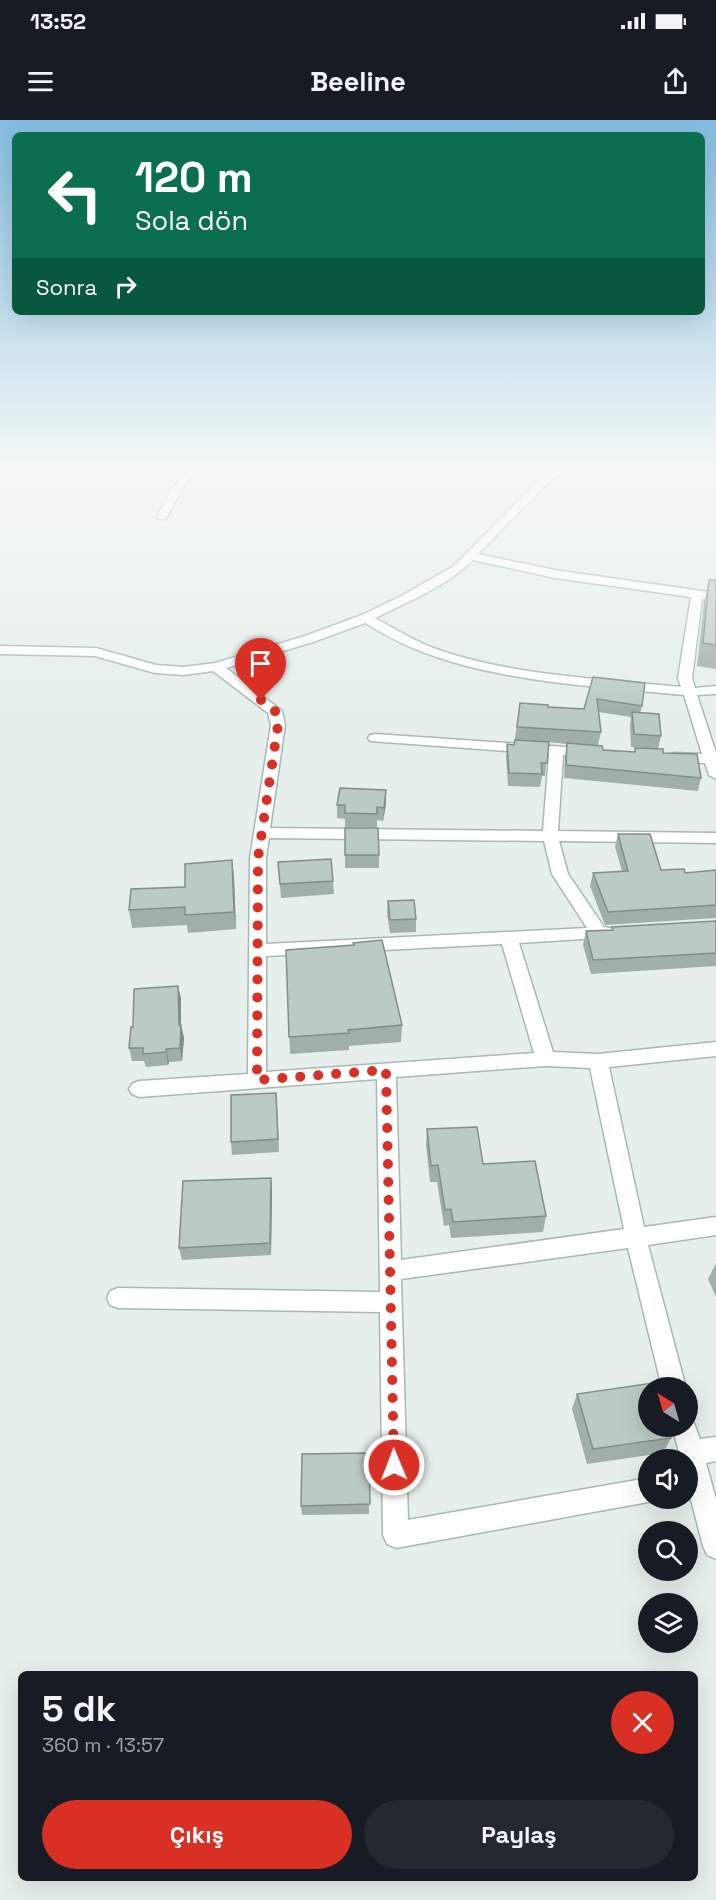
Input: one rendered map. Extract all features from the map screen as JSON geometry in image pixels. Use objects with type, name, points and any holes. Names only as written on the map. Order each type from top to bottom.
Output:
[{"type":"street","points":[[0,650],[96,652],[155,669],[184,670],[216,667],[309,639],[366,618],[407,598],[458,568],[479,548]]},
{"type":"street","points":[[471,556],[555,574],[716,597]]},
{"type":"street","points":[[697,594],[685,678],[716,775]]},
{"type":"street","points":[[366,618],[430,651],[500,668],[690,692],[716,690]]},
{"type":"street","points":[[216,667],[275,711],[278,725],[258,858],[257,1080]]},
{"type":"street","points":[[375,738],[603,753]]},
{"type":"street","points":[[556,751],[550,836],[560,874],[600,934]]},
{"type":"street","points":[[663,756],[711,759]]},
{"type":"street","points":[[261,832],[716,838]]},
{"type":"street","points":[[257,950],[623,932]]},
{"type":"street","points":[[509,938],[545,1059]]},
{"type":"street","points":[[139,1089],[545,1059],[598,1061],[716,1049]]},
{"type":"street","points":[[598,1061],[636,1237],[671,1377]]},
{"type":"street","points":[[386,1070],[396,1535],[638,1492]]},
{"type":"street","points":[[390,1271],[716,1226]]},
{"type":"street","points":[[118,1298],[391,1302]]},
{"type":"street","points":[[698,1452],[716,1449]]},
{"type":"street","points":[[698,1496],[716,1546]]},
{"type":"building","points":[[709,580],[716,580],[716,645],[703,643]]},
{"type":"building","points":[[593,677],[645,683],[642,706],[597,699],[601,732],[517,727],[520,703],[584,709]]},
{"type":"building","points":[[632,712],[659,714],[661,736],[634,734]]},
{"type":"building","points":[[515,740],[549,742],[547,763],[541,763],[542,774],[509,773],[507,744],[514,745]]},
{"type":"building","points":[[567,743],[602,746],[603,750],[635,752],[635,748],[663,749],[663,753],[697,754],[701,778],[566,765]]},
{"type":"building","points":[[340,788],[386,790],[384,808],[377,807],[377,814],[345,813],[345,805],[337,805]]},
{"type":"building","points":[[345,828],[378,828],[379,855],[345,855]]},
{"type":"building","points":[[618,834],[650,834],[661,870],[684,869],[685,873],[716,870],[716,905],[608,912],[593,873],[628,871]]},
{"type":"building","points":[[331,859],[333,881],[280,884],[278,862]]},
{"type":"building","points":[[232,860],[234,912],[185,915],[185,907],[129,910],[131,889],[185,887],[185,864]]},
{"type":"building","points":[[414,900],[416,919],[390,920],[388,901]]},
{"type":"building","points":[[716,921],[716,953],[593,960],[586,931],[613,930],[612,927]]},
{"type":"building","points":[[382,940],[402,1025],[348,1030],[349,1033],[289,1037],[286,950],[354,945],[353,943]]},
{"type":"building","points":[[178,986],[180,1048],[143,1054],[143,1048],[129,1048],[131,1027],[133,1027],[134,989]]},
{"type":"building","points":[[276,1093],[278,1139],[231,1142],[231,1095]]},
{"type":"building","points":[[477,1127],[483,1164],[535,1161],[546,1216],[453,1222],[451,1209],[445,1210],[438,1165],[431,1166],[427,1129]]},
{"type":"building","points":[[271,1178],[270,1243],[179,1248],[183,1181]]},
{"type":"building","points":[[638,1385],[638,1437],[671,1438],[593,1449],[577,1394]]},
{"type":"building","points":[[369,1453],[370,1504],[301,1506],[302,1454]]},
{"type":"route","points":[[261,700],[275,711],[278,725],[266,792],[258,858],[257,1080],[386,1070],[394,1465]]}]
